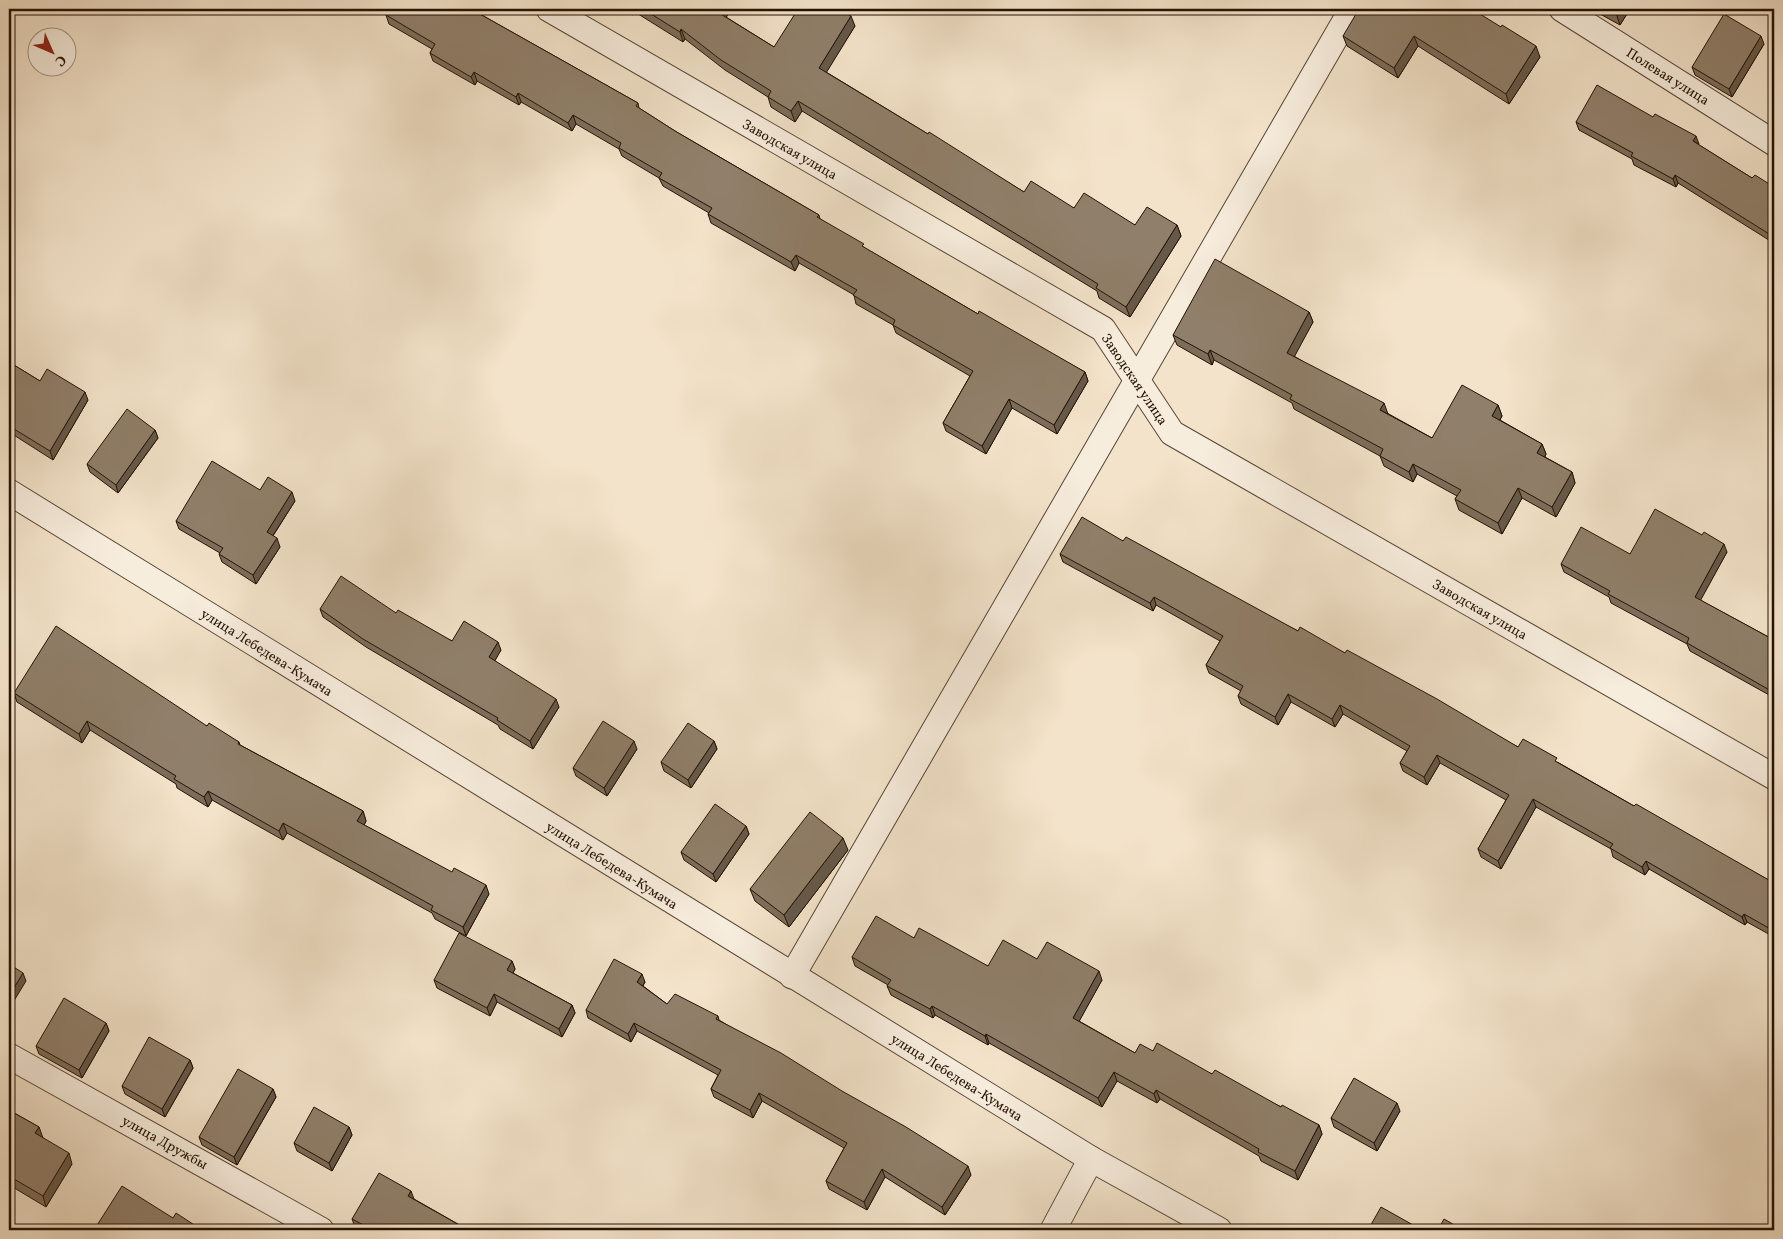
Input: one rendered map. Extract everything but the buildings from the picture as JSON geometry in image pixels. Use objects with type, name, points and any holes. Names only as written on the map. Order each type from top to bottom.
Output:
[{"type":"street","name":"Заводская улица","points":[[549,9],[1103,329],[1172,433],[1774,777]]},
{"type":"street","points":[[792,976],[1352,9]]},
{"type":"street","name":"Полевая улица","points":[[1562,9],[1774,143]]},
{"type":"street","name":"улица Лебедева-Кумача","points":[[9,492],[1091,1159],[1219,1230]]},
{"type":"street","name":"улица Дружбы","points":[[9,1056],[321,1230]]},
{"type":"street","points":[[1053,1230],[1091,1159]]}]
